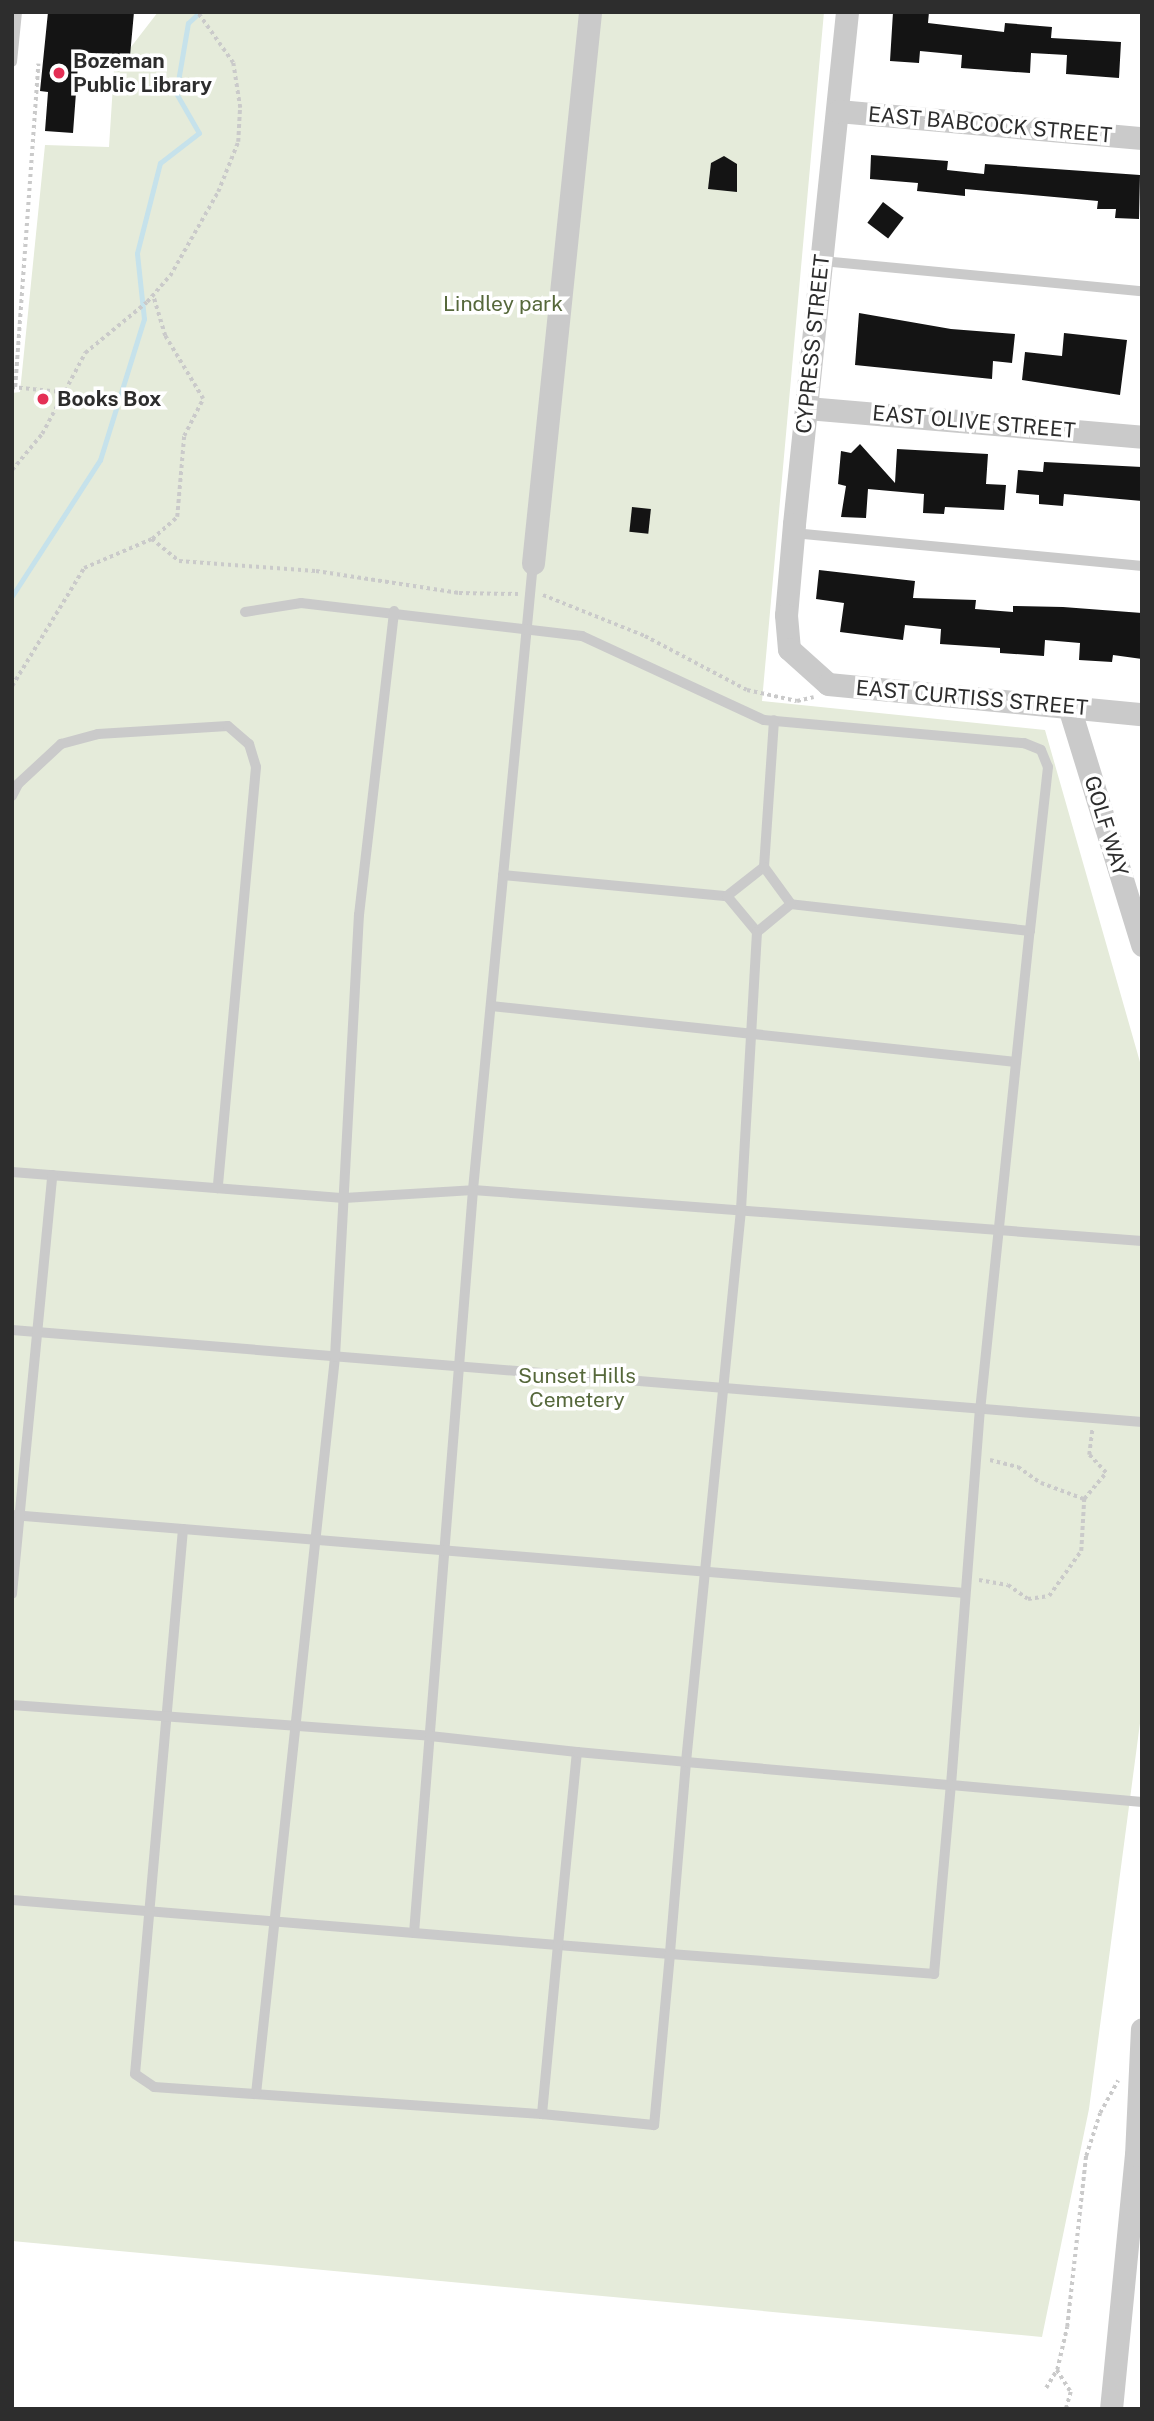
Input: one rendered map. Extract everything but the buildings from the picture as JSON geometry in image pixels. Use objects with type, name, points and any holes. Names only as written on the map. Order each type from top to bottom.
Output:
[{"type":"street","points":[[533,563],[590,12]]},
{"type":"street","name":"CYPRESS STREET","points":[[807,668],[789,649],[785,634],[847,12]]},
{"type":"street","name":"EAST BABCOCK STREET","points":[[838,111],[1142,138]]},
{"type":"street","name":"EAST OLIVE STREET","points":[[807,408],[1142,437]]},
{"type":"street","name":"EAST CURTISS STREET","points":[[807,668],[828,684],[871,690],[1142,714]]},
{"type":"street","name":"GOLF WAY","points":[[1069,707],[1141,943]]},
{"type":"street","points":[[1111,2409],[1139,2155],[1138,2066],[1142,2029]]},
{"type":"lane","points":[[12,62],[15,20]]},
{"type":"lane","points":[[822,261],[1142,291]]},
{"type":"lane","points":[[793,533],[1142,566]]},
{"type":"lane","points":[[414,1933],[473,1190],[533,563]]},
{"type":"lane","points":[[12,1900],[934,1974],[980,1411],[1048,767],[1041,750],[1024,743],[774,720],[582,636],[394,611],[301,603],[245,612]]},
{"type":"lane","points":[[256,2094],[335,1357],[359,915],[394,611]]},
{"type":"lane","points":[[774,720],[764,867],[791,904]]},
{"type":"lane","points":[[12,796],[18,784],[61,744],[98,734],[228,726],[248,744],[256,767],[218,1188]]},
{"type":"lane","points":[[503,876],[727,896],[764,867]]},
{"type":"lane","points":[[183,1530],[147,1911],[135,2074],[155,2087],[542,2114],[654,2125],[686,1762],[741,1210],[757,932],[727,896]]},
{"type":"lane","points":[[757,932],[791,904],[1030,930]]},
{"type":"lane","points":[[491,1006],[751,1037],[1016,1062]]},
{"type":"lane","points":[[12,1172],[344,1198],[473,1190],[1142,1241]]},
{"type":"lane","points":[[12,1594],[16,1516],[52,1175]]},
{"type":"lane","points":[[12,1330],[1094,1421],[1142,1422]]},
{"type":"lane","points":[[16,1516],[965,1593]]},
{"type":"lane","points":[[12,1705],[430,1736],[578,1752],[1142,1802]]},
{"type":"lane","points":[[542,2114],[578,1752]]},
{"type":"path","points":[[12,470],[42,434],[61,392],[85,353],[148,302],[170,276],[218,192],[238,142],[240,108],[233,63],[197,12]]},
{"type":"path","points":[[38,64],[14,387],[61,392]]},
{"type":"path","points":[[12,686],[85,568],[152,539],[177,517],[184,436],[202,399],[165,336],[152,296]]},
{"type":"path","points":[[967,1579],[1008,1586],[1028,1599],[1049,1596],[1081,1551],[1084,1499],[1106,1473],[1089,1454],[1094,1421]]},
{"type":"path","points":[[976,1457],[1018,1467],[1041,1483],[1084,1499]]},
{"type":"path","points":[[1046,2388],[1056,2370],[1069,2316],[1086,2156],[1112,2090],[1123,2075],[1138,2066]]},
{"type":"path","points":[[1056,2370],[1071,2392],[1066,2409]]},
{"type":"green space","name":"Sunset Hills Cemetery","points":[[158,12],[824,12],[762,701],[1045,730],[1142,1069],[1142,1708],[1089,2109],[1042,2337],[12,2241],[12,393],[20,392],[45,145],[109,147],[114,69]]},
{"type":"waterway","points":[[12,596],[100,460],[144,319],[137,253],[160,163],[199,133],[176,93],[188,23],[200,12]]},
{"type":"place","name":"Bozeman Public Library","points":[[59,73]]},
{"type":"place","name":"Books Box","points":[[43,399]]},
{"type":"park label","name":"Lindley park","points":[[503,304]]}]
